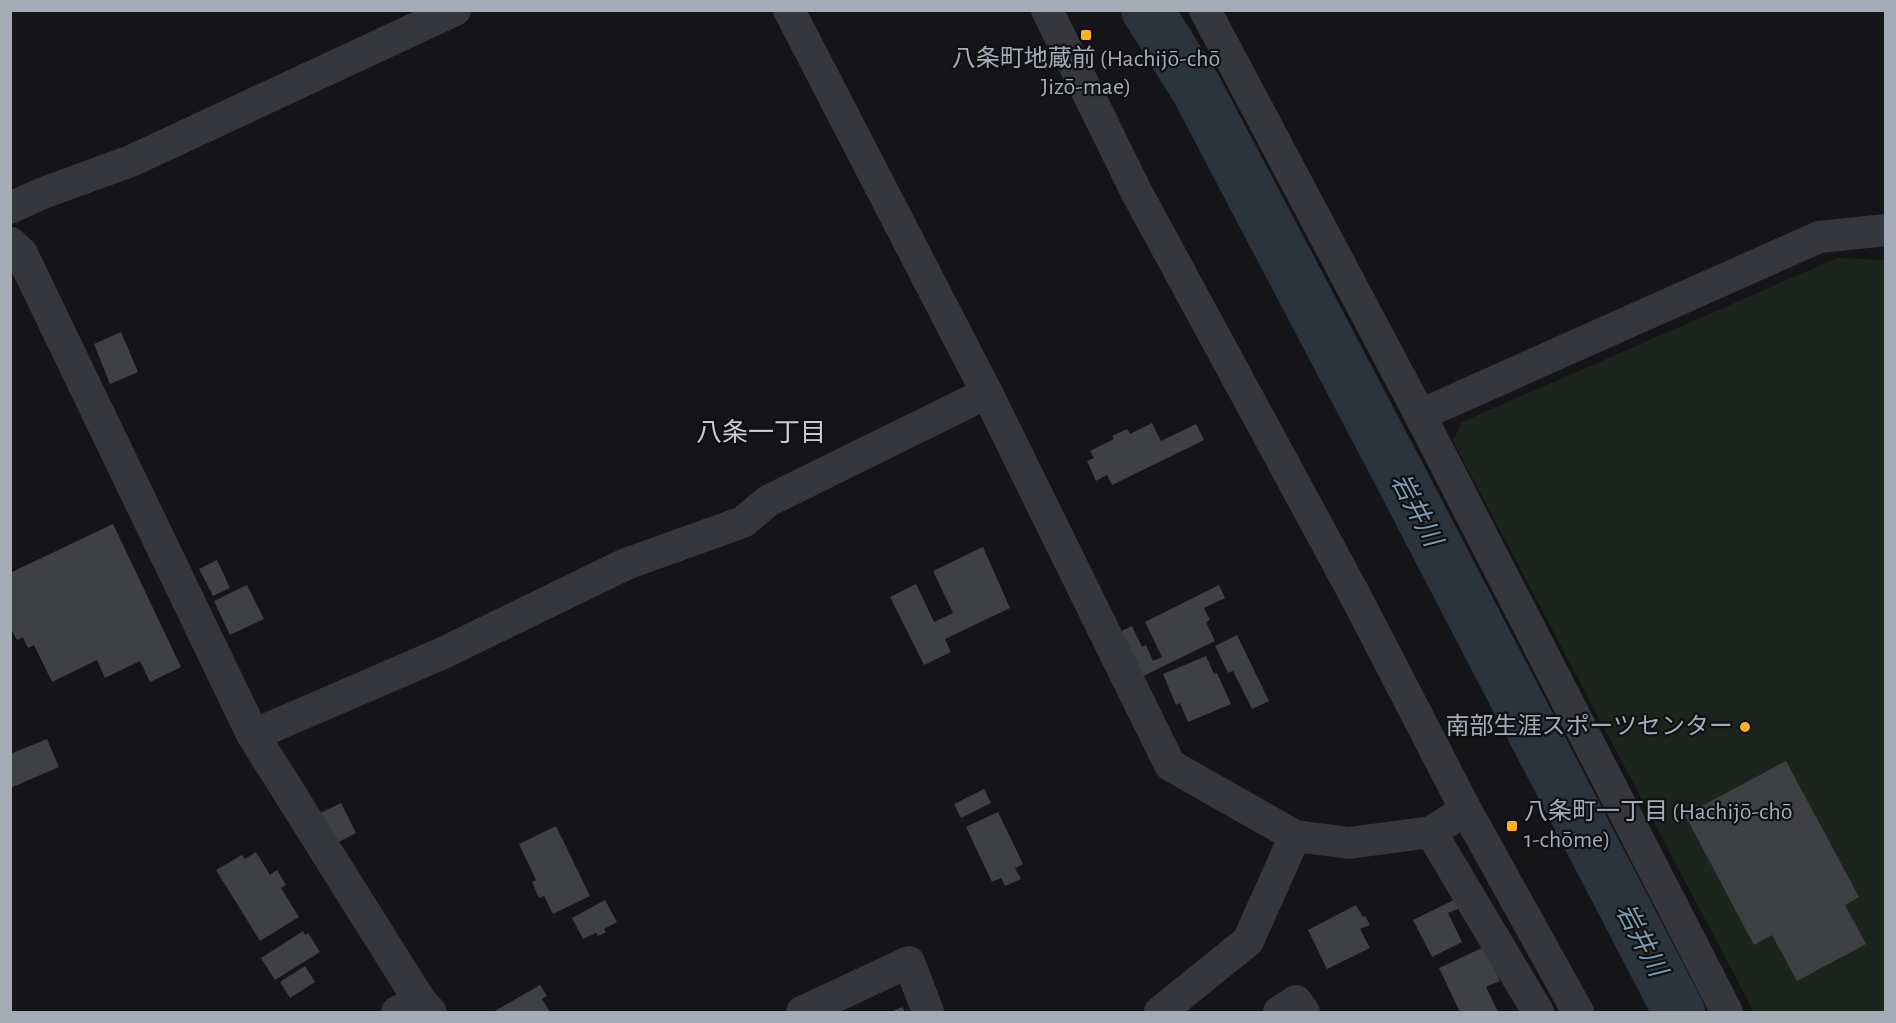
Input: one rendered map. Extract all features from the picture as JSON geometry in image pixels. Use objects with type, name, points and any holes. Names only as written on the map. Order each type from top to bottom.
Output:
[{"type":"street","points":[[10,208],[131,161],[455,10]]},
{"type":"street","points":[[789,10],[987,393],[1170,765],[1295,836],[1349,843],[1431,832],[1466,810]]},
{"type":"street","points":[[1047,10],[1137,193],[1356,597],[1466,810],[1578,1012]]},
{"type":"street","points":[[1205,10],[1420,416],[1727,1012]]},
{"type":"street","points":[[1420,416],[1819,237],[1886,230]]},
{"type":"street","points":[[10,243],[21,253],[253,735],[416,1009]]},
{"type":"street","points":[[253,735],[443,653],[626,564],[743,522],[768,501],[987,393]]},
{"type":"street","points":[[1431,832],[1538,1012]]},
{"type":"street","points":[[1160,1012],[1248,941],[1295,836]]},
{"type":"street","points":[[802,1012],[838,1005],[909,962],[928,1012]]},
{"type":"street","points":[[1279,1012],[1296,1001],[1304,1012]]},
{"type":"shaded area","name":"南部生涯スポーツセンター","points":[[1837,258],[1885,260],[1885,1012],[1754,1012],[1453,441],[1462,422]]},
{"type":"building","points":[[121,332],[138,372],[110,384],[94,344]]},
{"type":"building","points":[[1152,423],[1161,441],[1196,424],[1204,440],[1112,485],[1107,475],[1096,481],[1087,461],[1094,458],[1090,451],[1114,439],[1112,436],[1127,429],[1130,434]]},
{"type":"building","points":[[113,524],[181,667],[150,682],[140,661],[105,678],[97,660],[52,682],[34,645],[28,648],[23,637],[17,640],[10,627],[10,573]]},
{"type":"building","points":[[983,547],[1010,608],[945,639],[951,652],[924,665],[890,597],[916,584],[934,622],[953,613],[933,571]]},
{"type":"building","points":[[217,560],[230,588],[213,596],[199,569]]},
{"type":"building","points":[[247,585],[264,619],[230,635],[214,601]]},
{"type":"building","points":[[1219,585],[1225,598],[1204,608],[1210,620],[1206,622],[1215,641],[1137,679],[1115,634],[1132,626],[1142,647],[1146,645],[1153,661],[1162,657],[1145,622]]},
{"type":"building","points":[[1237,635],[1269,701],[1252,709],[1233,671],[1228,673],[1215,646]]},
{"type":"building","points":[[1206,656],[1214,674],[1217,673],[1231,704],[1188,722],[1180,703],[1176,705],[1163,674]]},
{"type":"building","points":[[47,739],[59,767],[10,788],[10,754]]},
{"type":"building","points":[[1786,761],[1859,897],[1845,905],[1866,944],[1797,981],[1772,935],[1754,945],[1685,815]]},
{"type":"building","points":[[984,789],[991,803],[961,818],[954,804]]},
{"type":"building","points":[[341,803],[356,833],[333,845],[316,815]]},
{"type":"building","points":[[998,812],[1023,864],[1015,868],[1021,879],[1005,886],[1001,878],[992,882],[966,827]]},
{"type":"building","points":[[556,826],[590,896],[553,914],[544,896],[539,898],[532,882],[536,880],[519,844]]},
{"type":"building","points":[[256,852],[270,875],[277,870],[286,885],[281,888],[299,917],[260,941],[216,870],[242,855],[245,859]]},
{"type":"building","points":[[1458,898],[1462,907],[1448,913],[1462,942],[1432,957],[1413,920]]},
{"type":"building","points":[[605,900],[617,922],[604,929],[606,932],[598,936],[596,933],[583,939],[572,918]]},
{"type":"building","points":[[1356,905],[1370,925],[1360,929],[1370,948],[1327,969],[1308,930]]},
{"type":"building","points":[[303,931],[305,935],[308,933],[320,952],[275,980],[261,958]]},
{"type":"building","points":[[1484,947],[1500,981],[1486,987],[1498,1012],[1460,1012],[1439,968]]},
{"type":"building","points":[[305,966],[315,982],[290,998],[280,982]]},
{"type":"building","points":[[540,985],[547,996],[542,999],[550,1012],[493,1012]]},
{"type":"building","points":[[902,1007],[905,1012],[891,1012]]},
{"type":"waterway","name":"岩井川","points":[[1147,10],[1196,88],[1679,1012]]},
{"type":"place","name":"八条町地蔵前 (Hachijō-chō Jizō-mae)","points":[[1086,35]]},
{"type":"place","name":"南部生涯スポーツセンター","points":[[1745,727]]},
{"type":"place","name":"八条町一丁目 (Hachijō-chō 1-chōme)","points":[[1512,826]]},
{"type":"district","name":"八条一丁目","points":[[761,433]]}]
